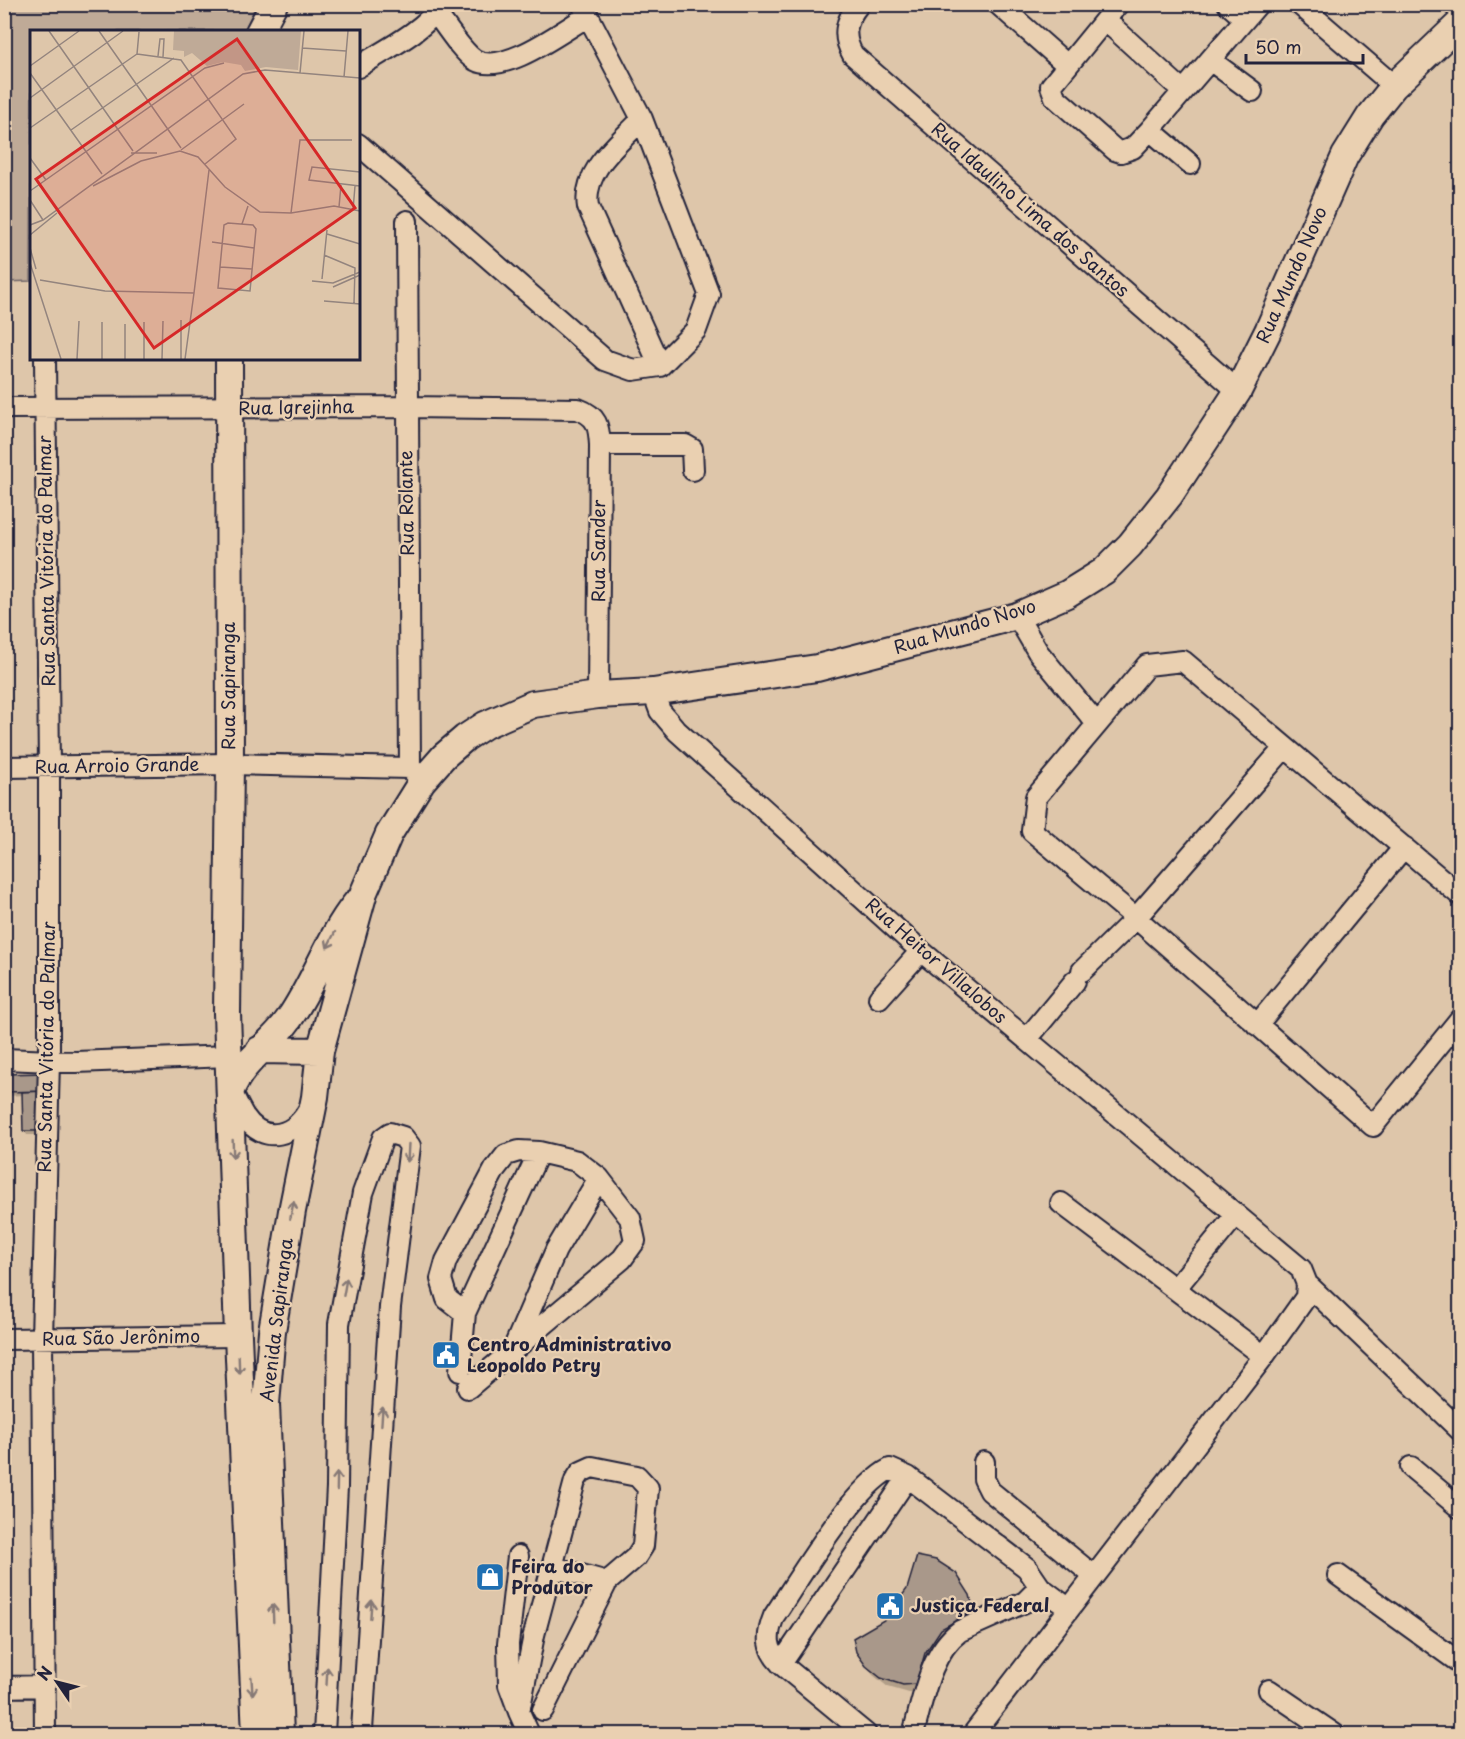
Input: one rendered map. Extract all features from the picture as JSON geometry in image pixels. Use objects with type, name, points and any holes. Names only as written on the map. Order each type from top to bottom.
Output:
[{"type":"main road","points":[[260,30],[274,4]]},
{"type":"main road","name":"Rua Mundo Novo","points":[[320,1051],[364,892],[416,775],[465,738],[511,712],[533,704],[598,695],[653,692],[817,668],[1017,616],[1067,594],[1116,561],[1169,496],[1238,391],[1268,331],[1346,156],[1370,116],[1394,86],[1461,23]]},
{"type":"main road","name":"Rua Sapiranga","points":[[229,360],[230,764],[227,1013],[231,1091]]},
{"type":"main road","name":"Rua Mundo Novo","points":[[259,1050],[291,1016],[341,921],[364,892]]},
{"type":"main road","points":[[227,1013],[240,1035],[259,1050],[320,1051]]},
{"type":"main road","points":[[231,1091],[237,1075],[259,1050]]},
{"type":"main road","name":"Avenida Sapiranga","points":[[280,1734],[266,1404],[272,1331],[292,1211],[315,1097],[320,1051]]},
{"type":"main road","name":"Avenida Sapiranga","points":[[231,1091],[238,1336],[256,1734]]},
{"type":"street","points":[[998,4],[1066,64]]},
{"type":"street","points":[[1118,4],[1053,80],[1051,92],[1115,150],[1126,152],[1150,130],[1252,12],[1228,4]]},
{"type":"street","points":[[1299,4],[1394,86]]},
{"type":"street","points":[[1453,4],[1461,10]]},
{"type":"street","points":[[360,66],[439,9],[474,59],[489,65],[511,61],[585,10],[642,119],[709,294],[696,330],[660,366],[633,370],[605,360],[360,146]]},
{"type":"street","name":"Rua Idaulino Lima dos Santos","points":[[854,11],[846,34],[847,45],[853,56],[1238,391]]},
{"type":"street","points":[[1105,20],[1184,91]]},
{"type":"street","points":[[1210,60],[1252,91]]},
{"type":"street","points":[[642,119],[594,171],[586,191],[588,207],[660,366]]},
{"type":"street","points":[[1150,130],[1190,164]]},
{"type":"street","name":"Rua Rolante","points":[[406,221],[406,407],[416,775]]},
{"type":"street","name":"Rua Santa Vitória do Palmar","points":[[45,360],[49,1061],[42,1339],[45,1734]]},
{"type":"street","name":"Rua Igrejinha","points":[[4,408],[406,407],[578,409],[586,412]]},
{"type":"street","name":"Rua Sander","points":[[586,412],[595,418],[599,425],[600,445],[598,695]]},
{"type":"street","points":[[600,445],[685,445],[692,449],[693,471]]},
{"type":"street","points":[[1017,616],[1038,652],[1097,724]]},
{"type":"street","points":[[1461,895],[1183,661],[1147,665],[1036,797],[1032,831],[1136,918],[1373,1126],[1461,1019]]},
{"type":"street","name":"Rua Heitor Villalobos","points":[[653,692],[660,711],[677,731],[921,951],[1301,1269],[1307,1284],[1461,1430]]},
{"type":"street","points":[[1027,1040],[1079,976],[1136,918],[1285,747]]},
{"type":"street","name":"Rua Arroio Grande","points":[[4,767],[230,764],[416,775]]},
{"type":"street","points":[[1257,1025],[1404,847]]},
{"type":"street","points":[[879,998],[921,951]]},
{"type":"street","points":[[4,1059],[49,1061],[229,1056]]},
{"type":"street","points":[[231,1091],[245,1118],[256,1128],[275,1136],[292,1131],[303,1121],[315,1097]]},
{"type":"street","points":[[324,1734],[338,1486],[339,1324],[363,1193],[383,1138],[390,1133],[403,1137],[410,1146],[388,1330],[362,1730],[359,1734]]},
{"type":"street","points":[[465,1313],[447,1299],[441,1279],[446,1261],[495,1169],[506,1155],[519,1151],[539,1152],[577,1161],[599,1178],[630,1218],[635,1242],[622,1259],[513,1350],[464,1379],[465,1313],[539,1152]]},
{"type":"street","points":[[513,1350],[556,1250],[599,1178]]},
{"type":"street","points":[[1061,1203],[1264,1356]]},
{"type":"street","points":[[1175,1289],[1235,1216]]},
{"type":"street","points":[[973,1734],[1264,1356],[1306,1297],[1307,1284]]},
{"type":"street","name":"Rua São Jerônimo","points":[[4,1339],[238,1336]]},
{"type":"street","points":[[984,1462],[984,1479],[990,1491],[1094,1576]]},
{"type":"street","points":[[519,1712],[534,1635],[575,1481],[581,1472],[592,1467],[637,1476],[648,1488],[643,1546],[636,1557],[608,1582],[543,1710]]},
{"type":"street","points":[[1411,1467],[1461,1508]]},
{"type":"street","points":[[866,1734],[770,1653],[768,1636],[774,1616],[868,1484],[890,1468],[908,1477],[1027,1568],[1040,1587],[1068,1608]]},
{"type":"street","points":[[781,1664],[908,1477]]},
{"type":"street","points":[[518,1556],[508,1644],[509,1685],[529,1734]]},
{"type":"street","points":[[553,1567],[608,1582]]},
{"type":"street","points":[[1338,1575],[1461,1663]]},
{"type":"street","points":[[913,1734],[933,1665],[951,1638],[960,1631],[1025,1602],[1040,1587]]},
{"type":"street","points":[[4,1687],[45,1686]]},
{"type":"street","points":[[1269,1690],[1334,1734]]},
{"type":"shaded area","points":[[4,5],[256,5],[244,30],[30,30],[30,281],[5,282]]},
{"type":"building","points":[[46,1073],[46,1091],[4,1092],[4,1074]]},
{"type":"building","points":[[46,1091],[46,1131],[23,1131],[22,1092]]},
{"type":"building","points":[[917,1556],[936,1560],[956,1573],[970,1595],[974,1611],[941,1629],[925,1653],[916,1684],[903,1685],[881,1678],[866,1666],[856,1652],[853,1638],[884,1620],[907,1589]]},
{"type":"place","name":"Centro Administrativo Leopoldo Petry","points":[[446,1355]]},
{"type":"place","name":"Feira do Produtor","points":[[490,1577]]},
{"type":"place","name":"Justiça Federal","points":[[890,1606]]}]
